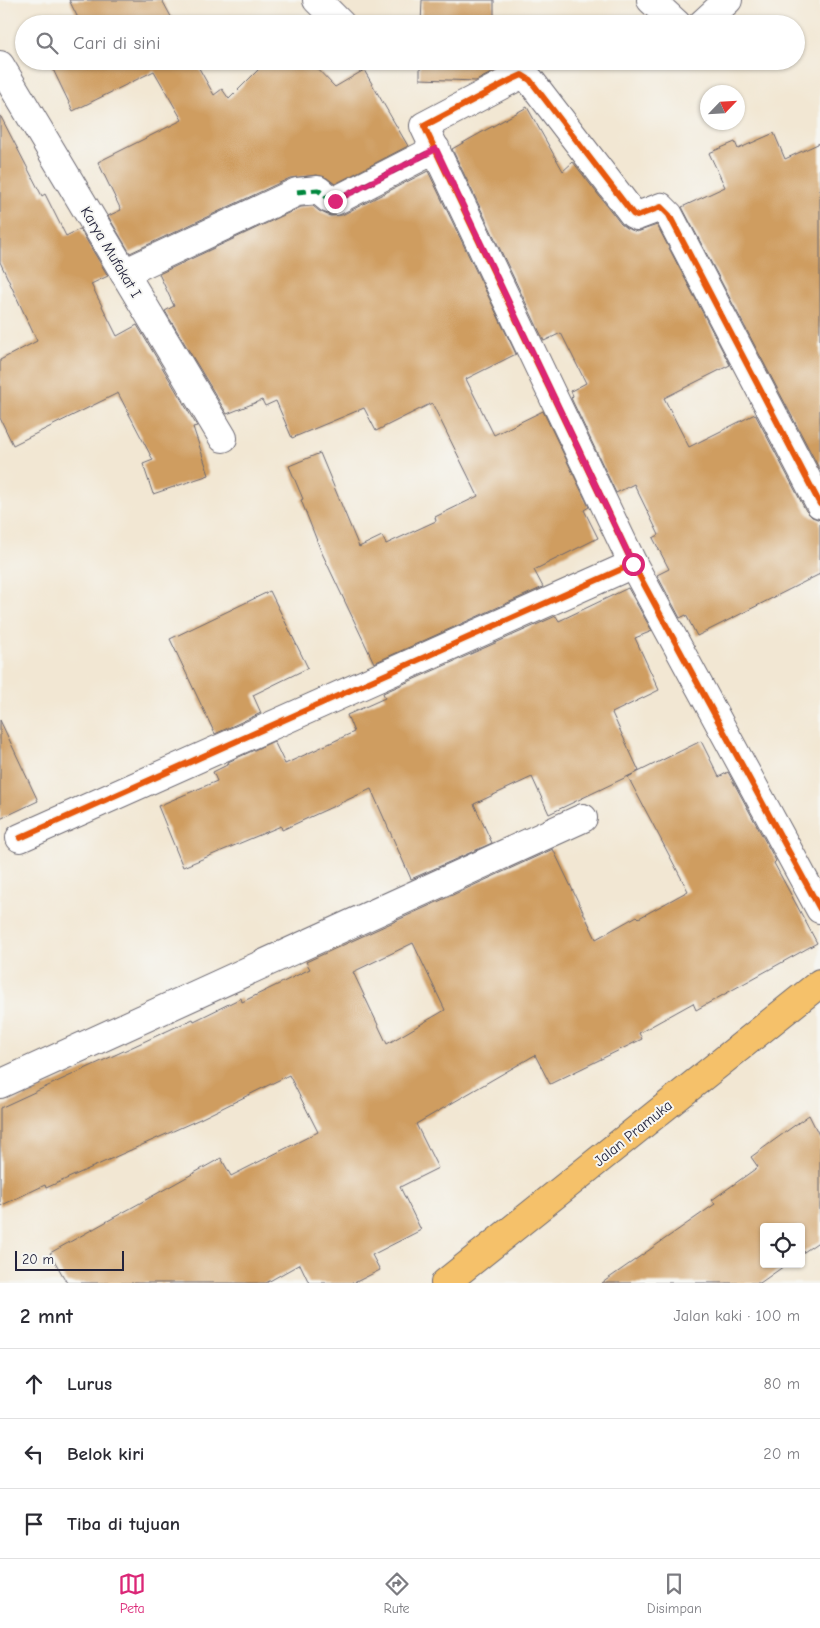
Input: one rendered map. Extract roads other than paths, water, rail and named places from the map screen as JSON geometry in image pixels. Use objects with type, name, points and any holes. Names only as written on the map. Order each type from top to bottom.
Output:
[{"type":"main road","name":"Jalan Pramuka","points":[[445,1283],[820,983]]},
{"type":"street","points":[[317,0],[332,15]]},
{"type":"street","points":[[651,0],[667,15]]},
{"type":"street","points":[[712,15],[728,0]]},
{"type":"street","name":"Karya Mufakat I","points":[[0,65],[223,438]]},
{"type":"street","points":[[820,504],[669,215],[662,206],[637,216],[633,214],[530,80],[522,75],[424,126],[633,564],[820,909]]},
{"type":"street","points":[[124,273],[297,192],[318,190],[329,199],[335,201],[436,149]]},
{"type":"street","points":[[20,838],[633,564]]},
{"type":"street","points":[[0,1084],[583,818]]}]
